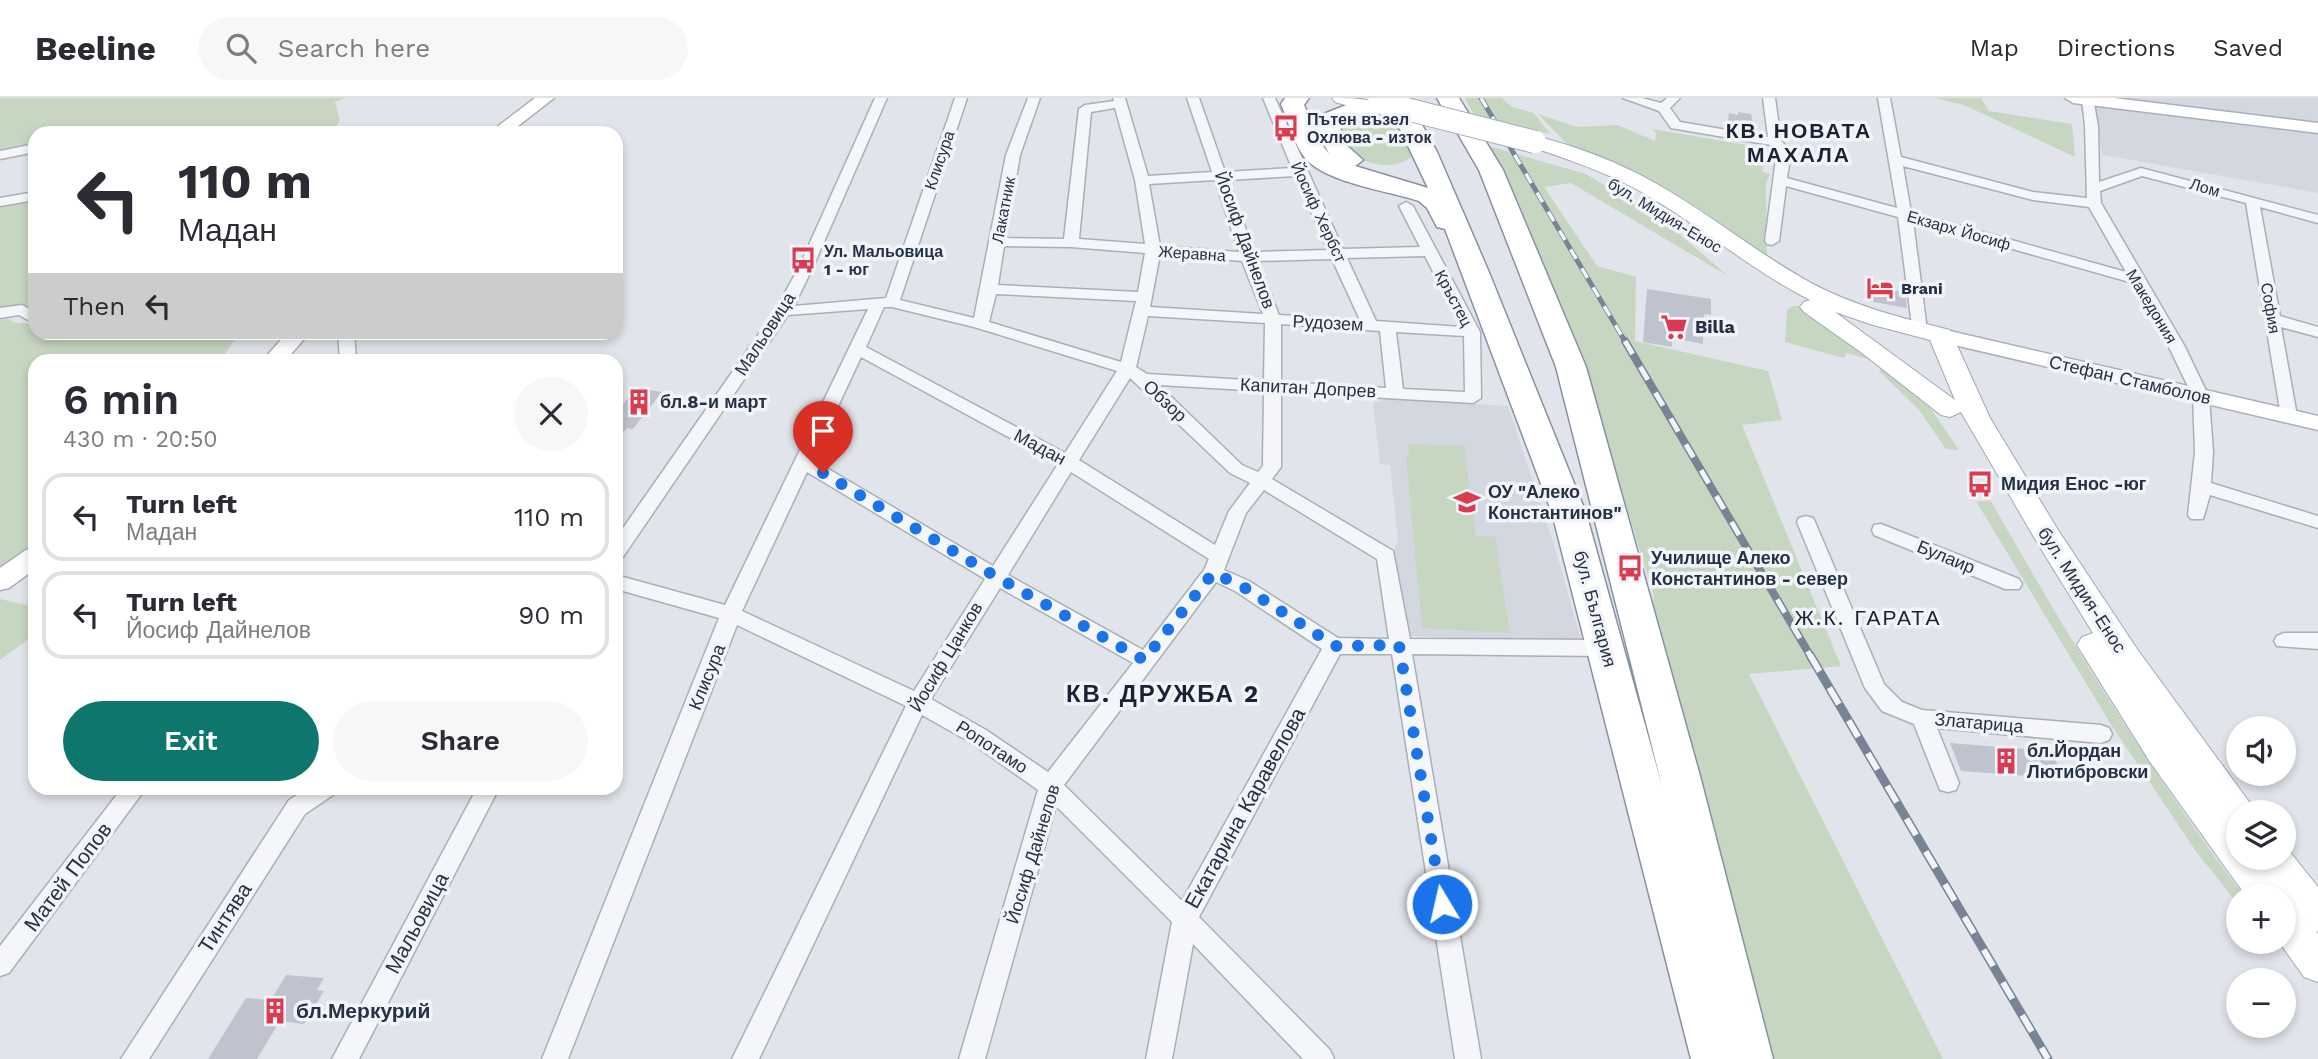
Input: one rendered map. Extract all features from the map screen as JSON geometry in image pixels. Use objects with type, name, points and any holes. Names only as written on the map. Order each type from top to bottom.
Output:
[{"type":"highway","points":[[1448,98],[1491,170],[1571,367],[1677,762],[1749,1059]]},
{"type":"highway","points":[[1293,99],[1329,132]]},
{"type":"highway","points":[[1293,99],[1317,156],[1328,164],[1428,196],[1438,204],[1457,244],[1475,270]]},
{"type":"highway","points":[[1380,102],[1335,115],[1326,126],[1341,155],[1372,167],[1388,169],[1406,166],[1416,161],[1424,152]]},
{"type":"highway","name":"бул. България","points":[[1380,102],[1424,152],[1485,298],[1484,329],[1569,513],[1714,1059]]},
{"type":"highway","points":[[1485,298],[1512,306],[1527,306],[1543,297]]},
{"type":"highway","points":[[1484,329],[1499,315],[1513,310],[1533,312],[1554,324]]},
{"type":"main road","name":"бул. Мидия-Енос","points":[[1342,98],[1380,102],[1597,163],[1651,190],[1710,230],[1825,299],[1866,315],[1930,333],[2054,549],[2162,710],[2228,800]]},
{"type":"main road","name":"бул. Мидия-Енос","points":[[1533,147],[1591,171],[1654,206],[1808,304],[1950,409]]},
{"type":"main road","name":"бул. Мидия-Енос","points":[[1930,333],[1934,376],[1950,409],[2073,614],[2132,706],[2226,839]]},
{"type":"main road","points":[[2282,870],[2318,915]]},
{"type":"main road","points":[[2296,935],[2318,964]]},
{"type":"street","points":[[507,126],[545,98]]},
{"type":"street","name":"Мальовица","points":[[623,542],[783,310],[806,267],[881,98]]},
{"type":"street","name":"Клисура","points":[[555,1059],[732,614],[856,348],[885,303],[961,98]]},
{"type":"street","name":"Лакатник","points":[[980,324],[989,289],[1013,155],[1034,98]]},
{"type":"street","name":"Йосиф Дайнелов","points":[[972,1059],[1050,786],[1215,564],[1244,501],[1272,467],[1273,320],[1248,257],[1222,175],[1193,98]]},
{"type":"street","points":[[1629,98],[1663,108],[1676,125],[1775,142]]},
{"type":"street","points":[[1663,108],[1674,98]]},
{"type":"street","name":"бул. Мидия-Енос","points":[[1884,98],[1930,333]]},
{"type":"street","name":"Йосиф Хербст","points":[[1293,99],[1301,172],[1338,254],[1379,326],[1395,393]]},
{"type":"street","points":[[1896,160],[2033,196],[2093,196],[2093,123],[2081,99]]},
{"type":"street","points":[[2081,99],[2318,128]]},
{"type":"street","points":[[1071,243],[1086,109],[1120,100]]},
{"type":"street","name":"Йосиф Цанков","points":[[745,1059],[918,702],[995,576],[1070,463],[1135,374],[1153,250],[1142,180],[1120,100]]},
{"type":"street","points":[[1772,100],[1770,119],[1775,142],[1784,151],[1772,241]]},
{"type":"street","points":[[0,155],[28,149]]},
{"type":"street","points":[[1142,180],[1301,172]]},
{"type":"street","name":"Лом","points":[[2093,196],[2141,172],[2318,219]]},
{"type":"street","name":"Екзарх Йосиф","points":[[1781,180],[2138,281]]},
{"type":"street","name":"Македония","points":[[2093,196],[2177,347],[2201,397],[2203,486],[2197,515]]},
{"type":"street","points":[[0,202],[28,197]]},
{"type":"street","name":"София","points":[[2252,200],[2289,416]]},
{"type":"street","name":"Кръстец","points":[[1406,206],[1429,251],[1484,329],[1473,398]]},
{"type":"street","name":"Жеравна","points":[[996,242],[1071,243],[1248,257],[1429,251]]},
{"type":"street","name":"Рудозем","points":[[989,289],[1273,320],[1484,329]]},
{"type":"street","name":"Обзор","points":[[783,310],[885,303],[980,324],[1135,374],[1231,464],[1386,556],[1399,645]]},
{"type":"street","points":[[0,313],[22,310],[28,314]]},
{"type":"street","points":[[2272,319],[2318,332]]},
{"type":"street","name":"Стефан Стамболов","points":[[1930,333],[2318,423]]},
{"type":"street","points":[[280,354],[293,340]]},
{"type":"street","name":"Мадан","points":[[856,348],[1070,463],[1215,564],[1242,586],[1335,646]]},
{"type":"street","name":"Капитан Допрев","points":[[1135,374],[1273,386],[1473,398]]},
{"type":"street","points":[[802,461],[995,576],[1144,660]]},
{"type":"street","points":[[2203,486],[2318,522]]},
{"type":"street","name":"Златарица","points":[[1806,522],[1874,688],[1887,704],[1900,713],[1922,718],[2101,734]]},
{"type":"street","name":"Булаир","points":[[1881,530],[2012,584]]},
{"type":"street","points":[[0,582],[28,561]]},
{"type":"street","name":"Ропотамо","points":[[623,584],[732,614],[918,702],[978,736],[1050,786],[1185,919],[1321,1059]]},
{"type":"street","points":[[2284,641],[2318,641]]},
{"type":"street","points":[[1399,645],[1468,1059]]},
{"type":"street","points":[[1335,646],[1606,649]]},
{"type":"street","name":"Екатарина Каравелова","points":[[1159,1059],[1185,919],[1335,646]]},
{"type":"street","points":[[1922,718],[1948,783]]},
{"type":"street","name":"Матей Попов","points":[[0,965],[130,795]]},
{"type":"street","name":"Тинтява","points":[[134,1059],[297,807],[315,795]]},
{"type":"street","name":"Мальовица","points":[[345,1059],[484,795]]},
{"type":"shaded area","points":[[2078,98],[2318,98],[2318,193],[2103,155],[2088,100]]},
{"type":"shaded area","name":"ОУ \"Алеко Константинов\"","points":[[1388,399],[1508,406],[1555,548],[1582,643],[1405,636],[1392,555],[1398,540],[1390,465],[1380,464],[1373,403]]},
{"type":"green space","points":[[0,98],[345,98],[335,102],[340,120],[336,126],[28,126],[28,153],[0,159]]},
{"type":"green space","points":[[1465,98],[1502,98],[1512,107],[1534,113],[1550,134],[1474,115]]},
{"type":"green space","points":[[1935,98],[1981,98],[1989,111],[2072,124],[2075,157],[1964,105]]},
{"type":"green space","points":[[1362,114],[1390,118],[1403,124],[1414,149],[1411,157],[1392,165],[1382,165],[1361,159],[1345,147],[1340,139],[1347,138],[1340,137],[1337,122]]},
{"type":"green space","points":[[1538,114],[1577,127],[1617,125],[1655,141],[1656,133],[1652,129],[1764,148],[1762,171],[1770,175],[1766,183],[1767,260],[1572,149]]},
{"type":"green space","points":[[1488,146],[1586,174],[1663,220],[1728,276],[1571,183],[1544,187],[1597,266],[1636,277],[1635,341],[1768,371],[1782,420],[1742,425],[1841,666],[1749,674],[1943,1059],[1773,1059],[1651,608],[1654,596],[1593,398]]},
{"type":"green space","points":[[28,196],[28,313],[0,309],[0,201]]},
{"type":"green space","points":[[1793,306],[1801,306],[1878,362],[1847,353],[1844,358],[1785,342],[1787,310]]},
{"type":"green space","points":[[0,320],[28,323],[28,340],[234,340],[225,354],[28,354],[28,561],[0,581]]},
{"type":"green space","points":[[1882,366],[1931,409],[1959,450],[1946,449],[1919,410],[1879,371]]},
{"type":"green space","points":[[1408,444],[1464,446],[1476,536],[1495,537],[1510,633],[1422,628],[1406,456],[1409,456]]},
{"type":"green space","points":[[1976,501],[1991,501],[2111,703],[2175,801],[2235,884],[2226,884],[2226,889],[2195,850],[2110,723]]},
{"type":"green space","points":[[0,599],[28,605],[28,639],[0,660]]},
{"type":"building","points":[[1738,112],[1751,114],[1754,128],[1744,130],[1727,126],[1729,113],[1738,115]]},
{"type":"building","name":"Brani","points":[[1867,281],[1893,286],[1893,290],[1905,292],[1907,308],[1868,301]]},
{"type":"building","name":"Billa","points":[[1647,289],[1711,299],[1711,315],[1704,314],[1703,344],[1672,338],[1672,347],[1643,342]]},
{"type":"building","name":"бл.8-и март","points":[[636,388],[662,392],[633,429],[627,428],[623,433],[623,404]]},
{"type":"building","name":"бл.Йордан Лютибровски","points":[[1950,743],[2051,751],[2065,779],[1961,771]]},
{"type":"building","name":"бл.Меркурий","points":[[286,975],[324,978],[317,990],[324,991],[304,1024],[280,1021],[257,1059],[208,1059],[246,998],[271,1000]]},
{"type":"railway","points":[[1481,98],[1626,343]]},
{"type":"railway","points":[[1625,341],[1811,657]]},
{"type":"railway","points":[[1810,655],[2048,1059]]},
{"type":"place","name":"Пътен възел Охлюва - изток","points":[[1286,128]]},
{"type":"place","name":"Ул. Мальовица 1 - юг","points":[[803,260]]},
{"type":"place","name":"Brani","points":[[1880,288]]},
{"type":"place","name":"Billa","points":[[1674,327]]},
{"type":"place","name":"бл.8-и март","points":[[639,402]]},
{"type":"place","name":"Мидия Енос -юг","points":[[1980,484]]},
{"type":"place","name":"ОУ \"Алеко Константинов\"","points":[[1467,502]]},
{"type":"place","name":"Училище Алеко Константинов - север","points":[[1630,568]]},
{"type":"place","name":"бл.Йордан Лютибровски","points":[[2006,761]]},
{"type":"place","name":"бл.Меркурий","points":[[275,1011]]},
{"type":"district","name":"КВ. НОВАТА МАХАЛА","points":[[1799,143]]},
{"type":"district","name":"Ж.К. ГАРАТА","points":[[1868,618]]},
{"type":"district","name":"КВ. ДРУЖБА 2","points":[[1163,694]]},
{"type":"route","points":[[823,473],[995,576],[1144,660],[1213,573],[1242,586],[1335,646],[1399,645],[1442,904]]}]
